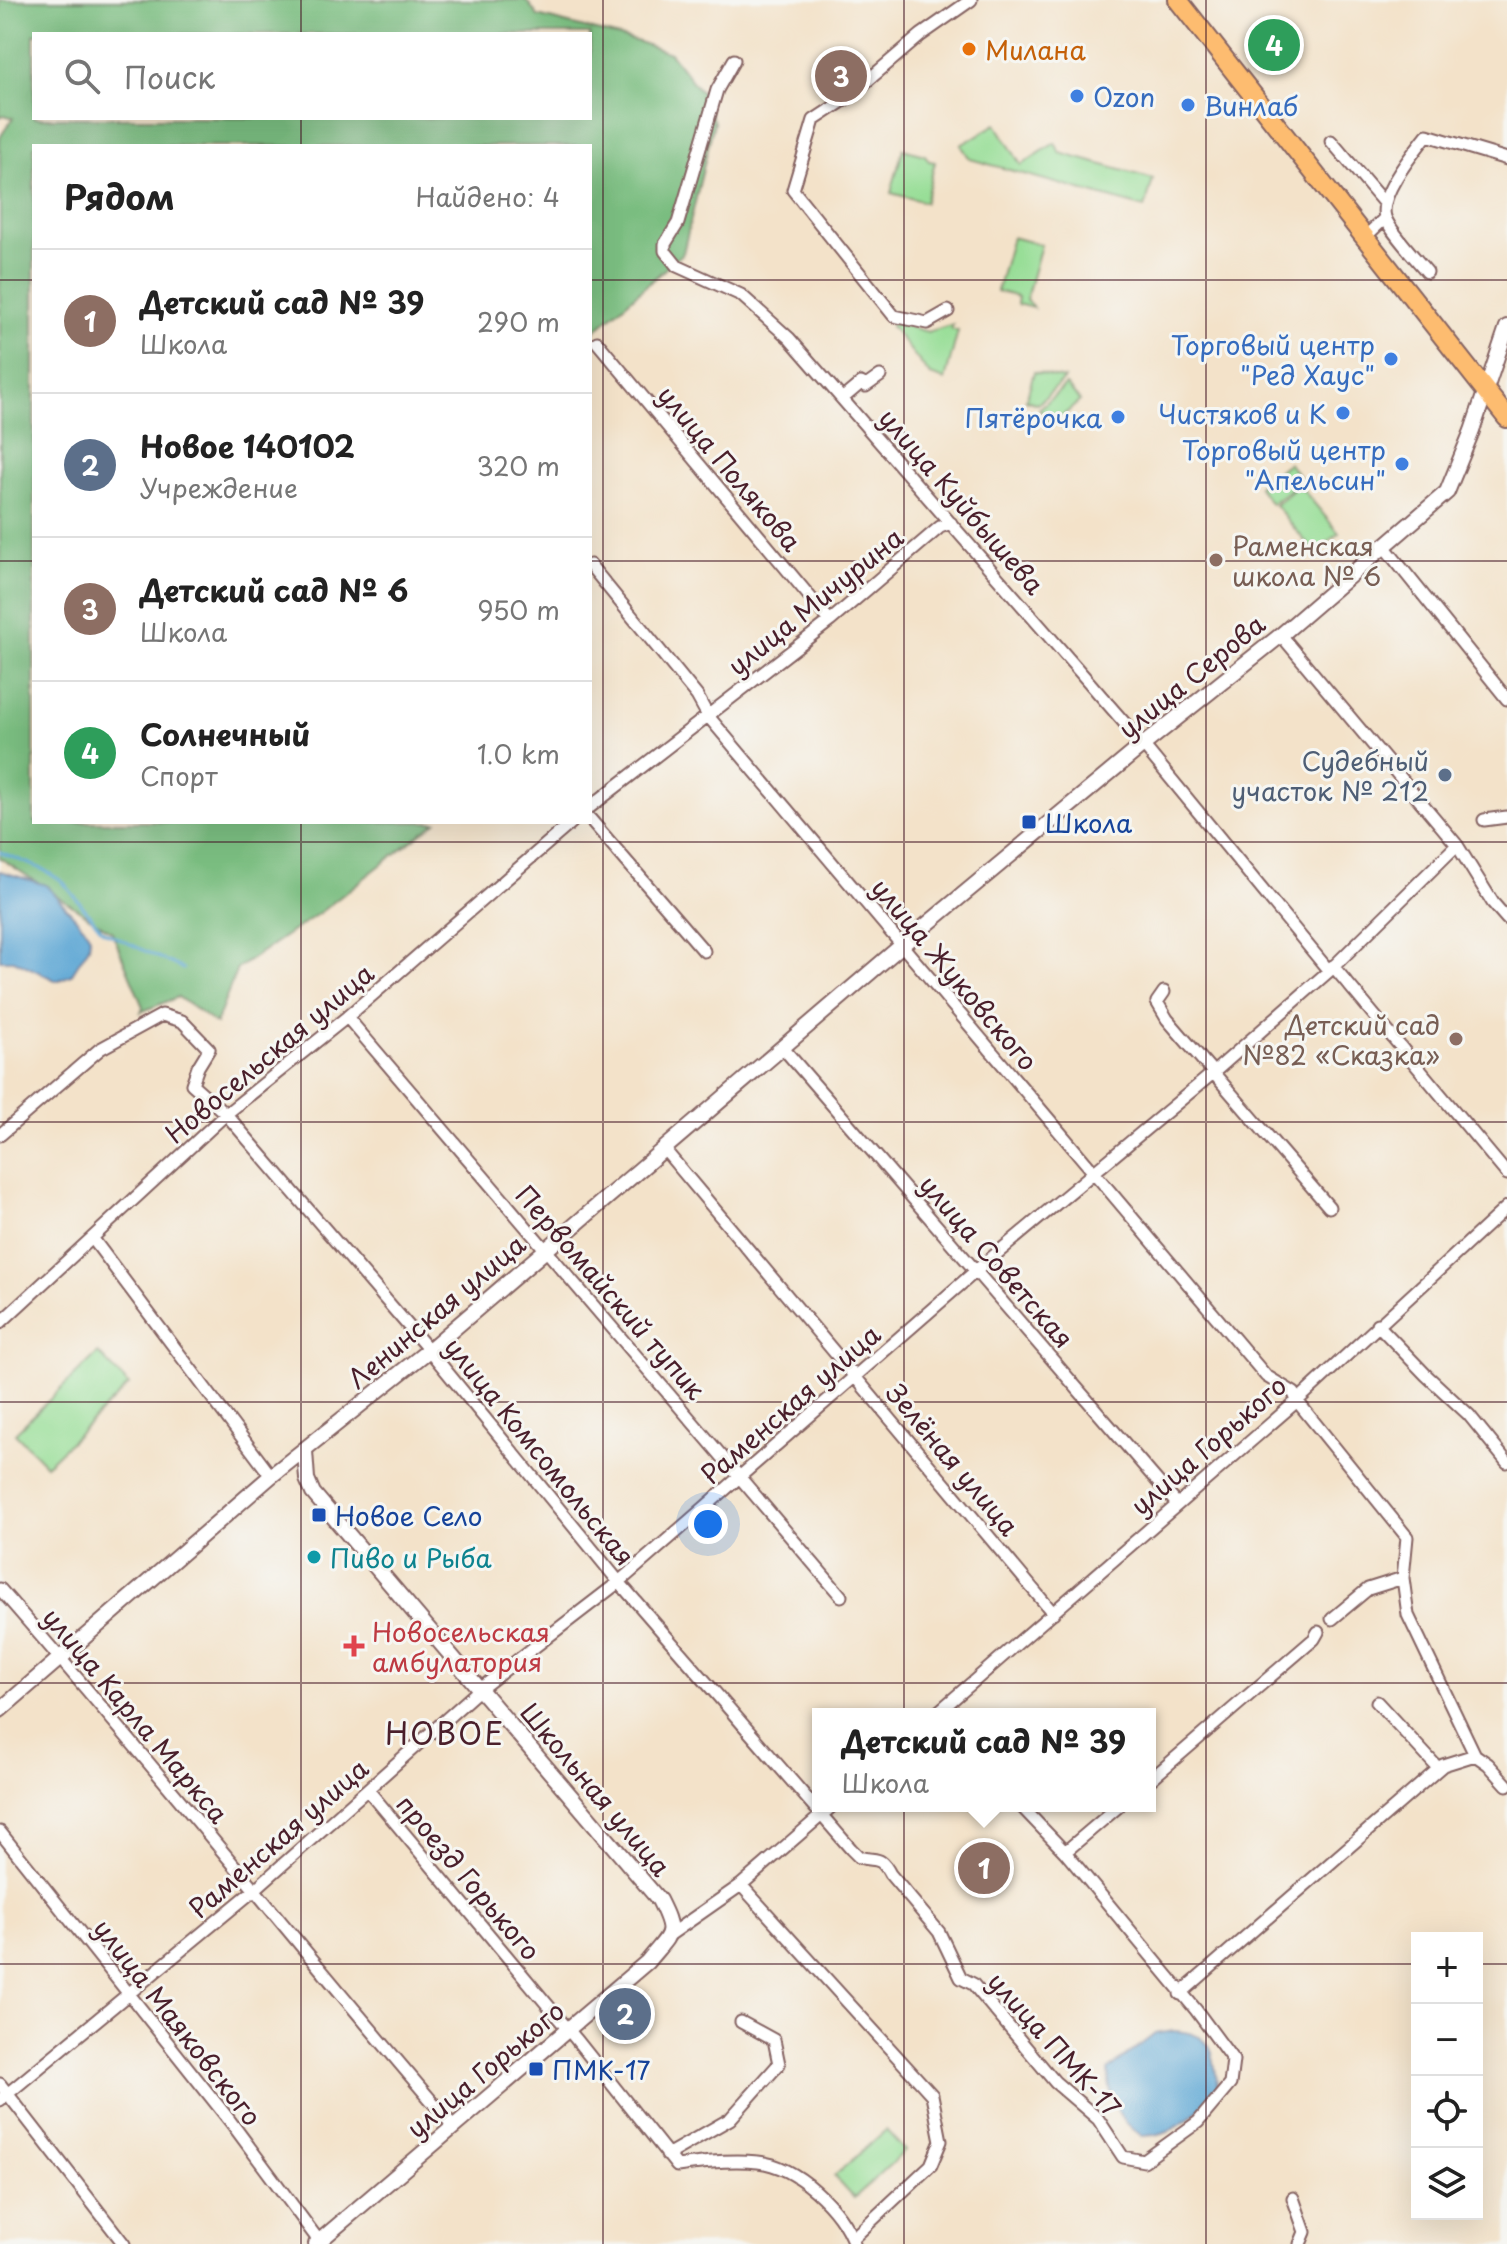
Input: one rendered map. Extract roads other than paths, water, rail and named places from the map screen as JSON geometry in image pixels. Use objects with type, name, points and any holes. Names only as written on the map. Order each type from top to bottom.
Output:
[{"type":"main road","points":[[1178,0],[1507,418]]},
{"type":"street","points":[[948,311],[927,323],[894,316],[793,190],[814,120],[846,99],[921,35],[971,0]]},
{"type":"street","name":"улица Куйбышева","points":[[734,60],[717,90],[678,223],[665,244],[665,251],[677,266],[741,295],[789,338],[1143,745],[1331,968]]},
{"type":"street","points":[[1427,272],[1385,218],[1384,203],[1391,187],[1427,135],[1507,159]]},
{"type":"street","points":[[1331,141],[1384,203]]},
{"type":"street","points":[[1364,238],[1385,218]]},
{"type":"street","name":"улица Серова","points":[[901,946],[1281,635],[1447,492],[1505,343],[1507,327]]},
{"type":"street","name":"улица Полякова","points":[[597,342],[830,621]]},
{"type":"street","points":[[842,399],[861,383],[866,386],[880,376]]},
{"type":"street","name":"улица Мичурина","points":[[708,716],[830,621],[940,527],[951,523]]},
{"type":"street","points":[[1383,545],[1507,699]]},
{"type":"street","name":"улица Жуковского","points":[[592,567],[697,696],[708,716],[901,946],[1266,1376],[1294,1393],[1297,1401],[1407,1537],[1403,1578],[1408,1615],[1475,1755]]},
{"type":"street","points":[[1281,635],[1457,845],[1493,903],[1507,919]]},
{"type":"street","points":[[592,805],[708,716]]},
{"type":"street","points":[[1484,820],[1507,817]]},
{"type":"street","points":[[592,821],[704,951]]},
{"type":"street","name":"Новосельская улица","points":[[0,1323],[226,1114],[347,1017],[570,824]]},
{"type":"street","name":"Раменская улица","points":[[3,2093],[253,1891],[480,1689],[619,1582],[977,1270],[1213,1073],[1331,968],[1457,845]]},
{"type":"street","name":"Ленинская улица","points":[[0,1710],[271,1476],[429,1350],[901,946]]},
{"type":"street","points":[[1331,968],[1507,1174]]},
{"type":"street","points":[[1164,992],[1157,1002],[1167,1019],[1329,1207]]},
{"type":"street","name":"улица Комсомольская","points":[[0,1135],[100,1049],[162,1015],[182,1021],[209,1049],[192,1084],[226,1114],[429,1350],[619,1582],[812,1794]]},
{"type":"street","name":"Первомайский тупик","points":[[347,1017],[841,1596]]},
{"type":"street","name":"улица Советская","points":[[783,1048],[1177,1504]]},
{"type":"street","name":"Зелёная улица","points":[[664,1149],[1053,1613]]},
{"type":"street","name":"улица Горького","points":[[943,1708],[1297,1401],[1507,1207]]},
{"type":"street","points":[[93,1239],[271,1476]]},
{"type":"street","points":[[1377,1324],[1469,1415],[1507,1462]]},
{"type":"street","name":"Школьная улица","points":[[305,1451],[307,1479],[313,1493],[659,1900],[671,1924],[668,1936]]},
{"type":"street","points":[[1332,1619],[1368,1589],[1403,1578]]},
{"type":"street","name":"улица Карла Маркса","points":[[0,1589],[454,2127]]},
{"type":"street","points":[[1156,1775],[1314,1639],[1318,1632]]},
{"type":"street","points":[[1377,1702],[1438,1768]]},
{"type":"street","points":[[1180,1994],[1438,1768],[1475,1755],[1507,1785]]},
{"type":"street","name":"проезд Горького","points":[[368,1790],[568,2030],[667,2155]]},
{"type":"street","name":"улица Горького","points":[[318,2242],[647,1962],[668,1936],[741,1885],[825,1812]]},
{"type":"street","name":"улица ПМК-17","points":[[828,1812],[859,1857],[880,1860],[939,1932],[961,1978],[973,1984],[1060,2087],[1098,2119],[1123,2157],[1144,2161],[1198,2122],[1230,2084],[1233,2060],[1065,1852],[1027,1812]]},
{"type":"street","points":[[1065,1852],[1112,1812]]},
{"type":"street","name":"улица Маяковского","points":[[0,1832],[230,2121],[318,2242]]},
{"type":"street","points":[[741,1885],[932,2095],[941,2141],[931,2165],[853,2241],[837,2212],[806,2181],[761,2162],[712,2161],[677,2166],[667,2155],[730,2119],[779,2064],[774,2040],[741,2022]]},
{"type":"street","points":[[3,2093],[124,2244]]},
{"type":"street","points":[[1293,2198],[1305,2232],[1300,2244]]},
{"type":"water","points":[[0,871],[46,885],[84,927],[90,937],[89,947],[71,975],[57,981],[14,960],[0,960]]},
{"type":"water","points":[[1174,2031],[1198,2036],[1205,2041],[1213,2056],[1218,2090],[1185,2122],[1164,2132],[1142,2136],[1116,2108],[1108,2070],[1155,2034]]},
{"type":"waterway","points":[[0,852],[44,870],[63,882],[103,931],[183,969]]},
{"type":"place","name":"Солнечный","points":[[1274,45]]},
{"type":"place","name":"Милана","points":[[969,49]]},
{"type":"place","name":"Детский сад № 6","points":[[841,76]]},
{"type":"place","name":"Ozon","points":[[1077,96]]},
{"type":"place","name":"Винлаб","points":[[1188,105]]},
{"type":"place","name":"Торговый центр \"Ред Хаус\"","points":[[1391,359]]},
{"type":"place","name":"Чистяков и К","points":[[1343,413]]},
{"type":"place","name":"Пятёрочка","points":[[1118,417]]},
{"type":"place","name":"Торговый центр \"Апельсин\"","points":[[1402,464]]},
{"type":"place","name":"Раменская школа № 6","points":[[1216,560]]},
{"type":"place","name":"Судебный участок № 212","points":[[1445,775]]},
{"type":"place","name":"Школа","points":[[1029,822]]},
{"type":"place","name":"Детский сад №82 «Сказка»","points":[[1456,1039]]},
{"type":"place","name":"Новое Село","points":[[319,1515]]},
{"type":"place","name":"Пиво и Рыба","points":[[314,1557]]},
{"type":"place","name":"Новосельская амбулатория","points":[[354,1646]]},
{"type":"place","name":"Детский сад № 39","points":[[984,1868]]},
{"type":"place","name":"Новое 140102","points":[[625,2014]]},
{"type":"place","name":"ПМК-17","points":[[536,2069]]},
{"type":"district","name":"НОВОЕ","points":[[445,1732]]}]
